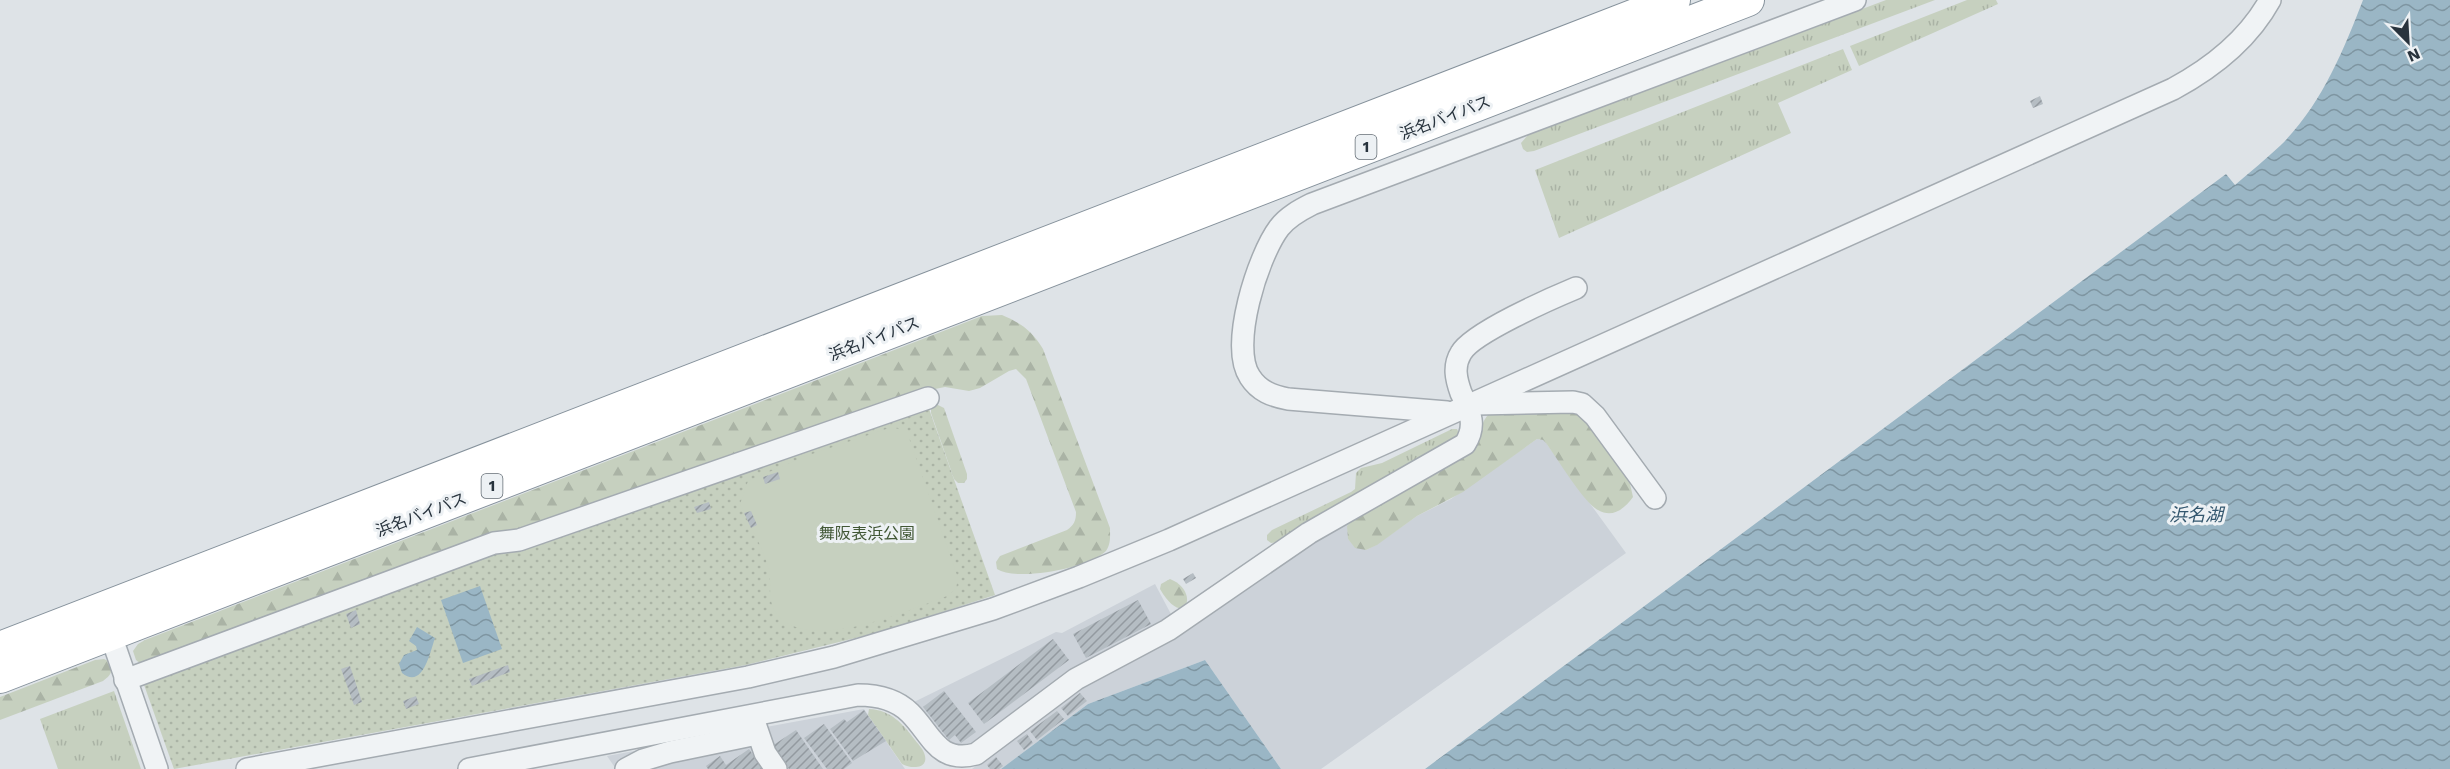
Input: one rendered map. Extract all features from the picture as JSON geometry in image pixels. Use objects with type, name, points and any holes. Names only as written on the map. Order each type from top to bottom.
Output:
[{"type":"highway","name":"浜名バイパス","points":[[0,677],[1674,0]]},
{"type":"highway","name":"浜名バイパス","points":[[0,648],[980,282],[1748,0]]},
{"type":"street","points":[[1655,498],[1595,416],[1582,404],[1573,402],[1459,408],[1288,399],[1272,396],[1259,388],[1249,376],[1243,361],[1247,308],[1257,273],[1272,239],[1284,222],[1312,204],[1855,0]]},
{"type":"street","points":[[247,769],[748,677],[887,643],[993,609],[1079,577],[1169,540],[2173,89],[2209,68],[2235,46],[2252,27],[2270,0]]},
{"type":"street","points":[[627,769],[662,754],[858,695],[872,695],[899,704],[910,712],[945,762],[976,754],[1077,680],[1179,623],[1309,533],[1456,451],[1471,435],[1473,425],[1459,408],[1456,363],[1461,351],[1483,334],[1576,288]]},
{"type":"street","points":[[125,680],[494,543],[519,540],[928,398]]},
{"type":"street","points":[[116,650],[157,769]]},
{"type":"street","points":[[478,768],[755,725]]},
{"type":"street","points":[[755,725],[765,753],[776,769]]},
{"type":"shaded area","points":[[1537,439],[1546,443],[1626,553],[1321,769],[1281,769],[1205,660],[1088,704],[1001,769],[972,769],[1082,687],[1355,517],[1348,539],[1355,547],[1366,550],[1417,516],[1451,499]]},
{"type":"shaded area","points":[[1155,584],[1172,616],[972,745],[964,748],[949,744],[912,703],[1056,632],[1062,633]]},
{"type":"shaded area","points":[[864,709],[905,769],[616,769],[607,756]]},
{"type":"green space","points":[[1886,0],[1935,0],[1534,151],[1527,152],[1523,149],[1521,143],[1528,135]]},
{"type":"green space","points":[[1967,0],[1996,0],[1998,4],[1859,66],[1850,46]]},
{"type":"green space","points":[[1843,49],[1852,70],[1778,103],[1791,133],[1559,238],[1535,170]]},
{"type":"green space","points":[[1002,315],[1026,328],[1043,349],[1110,528],[1106,551],[1085,563],[1036,574],[1007,573],[997,569],[996,562],[1000,556],[1067,530],[1074,522],[1076,515],[1026,379],[1016,369],[980,388],[969,391],[945,387],[930,390],[142,665],[136,660],[133,651],[145,640],[982,316]]},
{"type":"green space","points":[[936,404],[944,408],[967,474],[964,483],[958,483],[954,479],[931,413],[931,408]]},
{"type":"green space","name":"舞阪表浜公園","points":[[928,406],[995,595],[884,631],[746,665],[174,769],[143,682],[495,551]]},
{"type":"green space","points":[[1579,412],[1628,475],[1633,497],[1618,511],[1603,512],[1592,506],[1578,490],[1546,443],[1537,439],[1463,492],[1417,516],[1377,545],[1366,550],[1355,548],[1348,539],[1347,526],[1355,517],[1472,451],[1484,420],[1490,413]]},
{"type":"green space","points":[[892,427],[902,430],[909,438],[958,578],[956,589],[947,596],[908,611],[858,626],[832,630],[809,630],[789,624],[775,611],[770,596],[767,562],[740,504],[748,481],[806,456]]},
{"type":"green space","points":[[1452,429],[1457,429],[1458,438],[1278,542],[1271,543],[1267,540],[1267,535],[1272,530],[1355,489],[1356,473],[1361,468],[1382,463]]},
{"type":"green space","points":[[1170,579],[1185,592],[1186,605],[1182,608],[1176,607],[1169,601],[1160,589],[1161,584]]},
{"type":"green space","points":[[104,659],[110,662],[111,671],[103,681],[0,720],[0,697],[95,660]]},
{"type":"green space","points":[[114,691],[141,769],[58,769],[40,719]]},
{"type":"green space","points":[[869,709],[884,712],[901,723],[925,756],[921,766],[910,767],[902,764],[868,715]]},
{"type":"water","name":"浜名湖","points":[[2363,0],[2450,0],[2450,769],[1425,769],[2226,174],[2235,185],[2281,145],[2308,113],[2330,77]]},
{"type":"water","points":[[480,586],[502,649],[463,663],[441,600]]},
{"type":"water","points":[[417,627],[435,638],[428,660],[420,673],[415,677],[409,677],[402,673],[399,664],[404,655],[417,650],[416,646],[409,641]]},
{"type":"water","points":[[1205,660],[1281,769],[1001,769],[1088,704]]},
{"type":"building","points":[[2040,96],[2043,104],[2033,108],[2030,101]]},
{"type":"building","points":[[778,472],[780,479],[765,484],[763,477]]},
{"type":"building","points":[[709,502],[711,509],[697,513],[694,507]]},
{"type":"building","points":[[751,511],[757,525],[751,528],[744,513]]},
{"type":"building","points":[[1193,573],[1196,578],[1186,584],[1183,579]]},
{"type":"building","points":[[1138,600],[1151,624],[1086,658],[1073,634]]},
{"type":"building","points":[[356,610],[360,624],[351,628],[346,614]]},
{"type":"building","points":[[1053,639],[1069,660],[984,724],[968,703]]},
{"type":"building","points":[[508,665],[510,672],[472,686],[469,679]]},
{"type":"building","points":[[350,666],[362,702],[354,705],[341,669]]},
{"type":"building","points":[[944,691],[976,732],[961,743],[955,735],[949,740],[923,707]]},
{"type":"building","points":[[1080,693],[1087,701],[1068,716],[1061,708]]},
{"type":"building","points":[[416,696],[419,704],[406,709],[403,701]]},
{"type":"building","points":[[864,710],[886,741],[853,761],[830,729],[844,719],[847,722]]},
{"type":"building","points":[[1057,711],[1064,719],[1037,740],[1030,731]]},
{"type":"building","points":[[824,724],[852,763],[844,769],[827,769],[804,738]]},
{"type":"building","points":[[796,730],[823,769],[789,769],[772,746]]},
{"type":"building","points":[[1027,734],[1033,743],[1024,750],[1017,741]]},
{"type":"building","points":[[749,749],[763,769],[708,769],[706,766],[720,756],[726,765]]},
{"type":"building","points":[[996,757],[1003,766],[999,769],[990,769],[987,765]]}]
